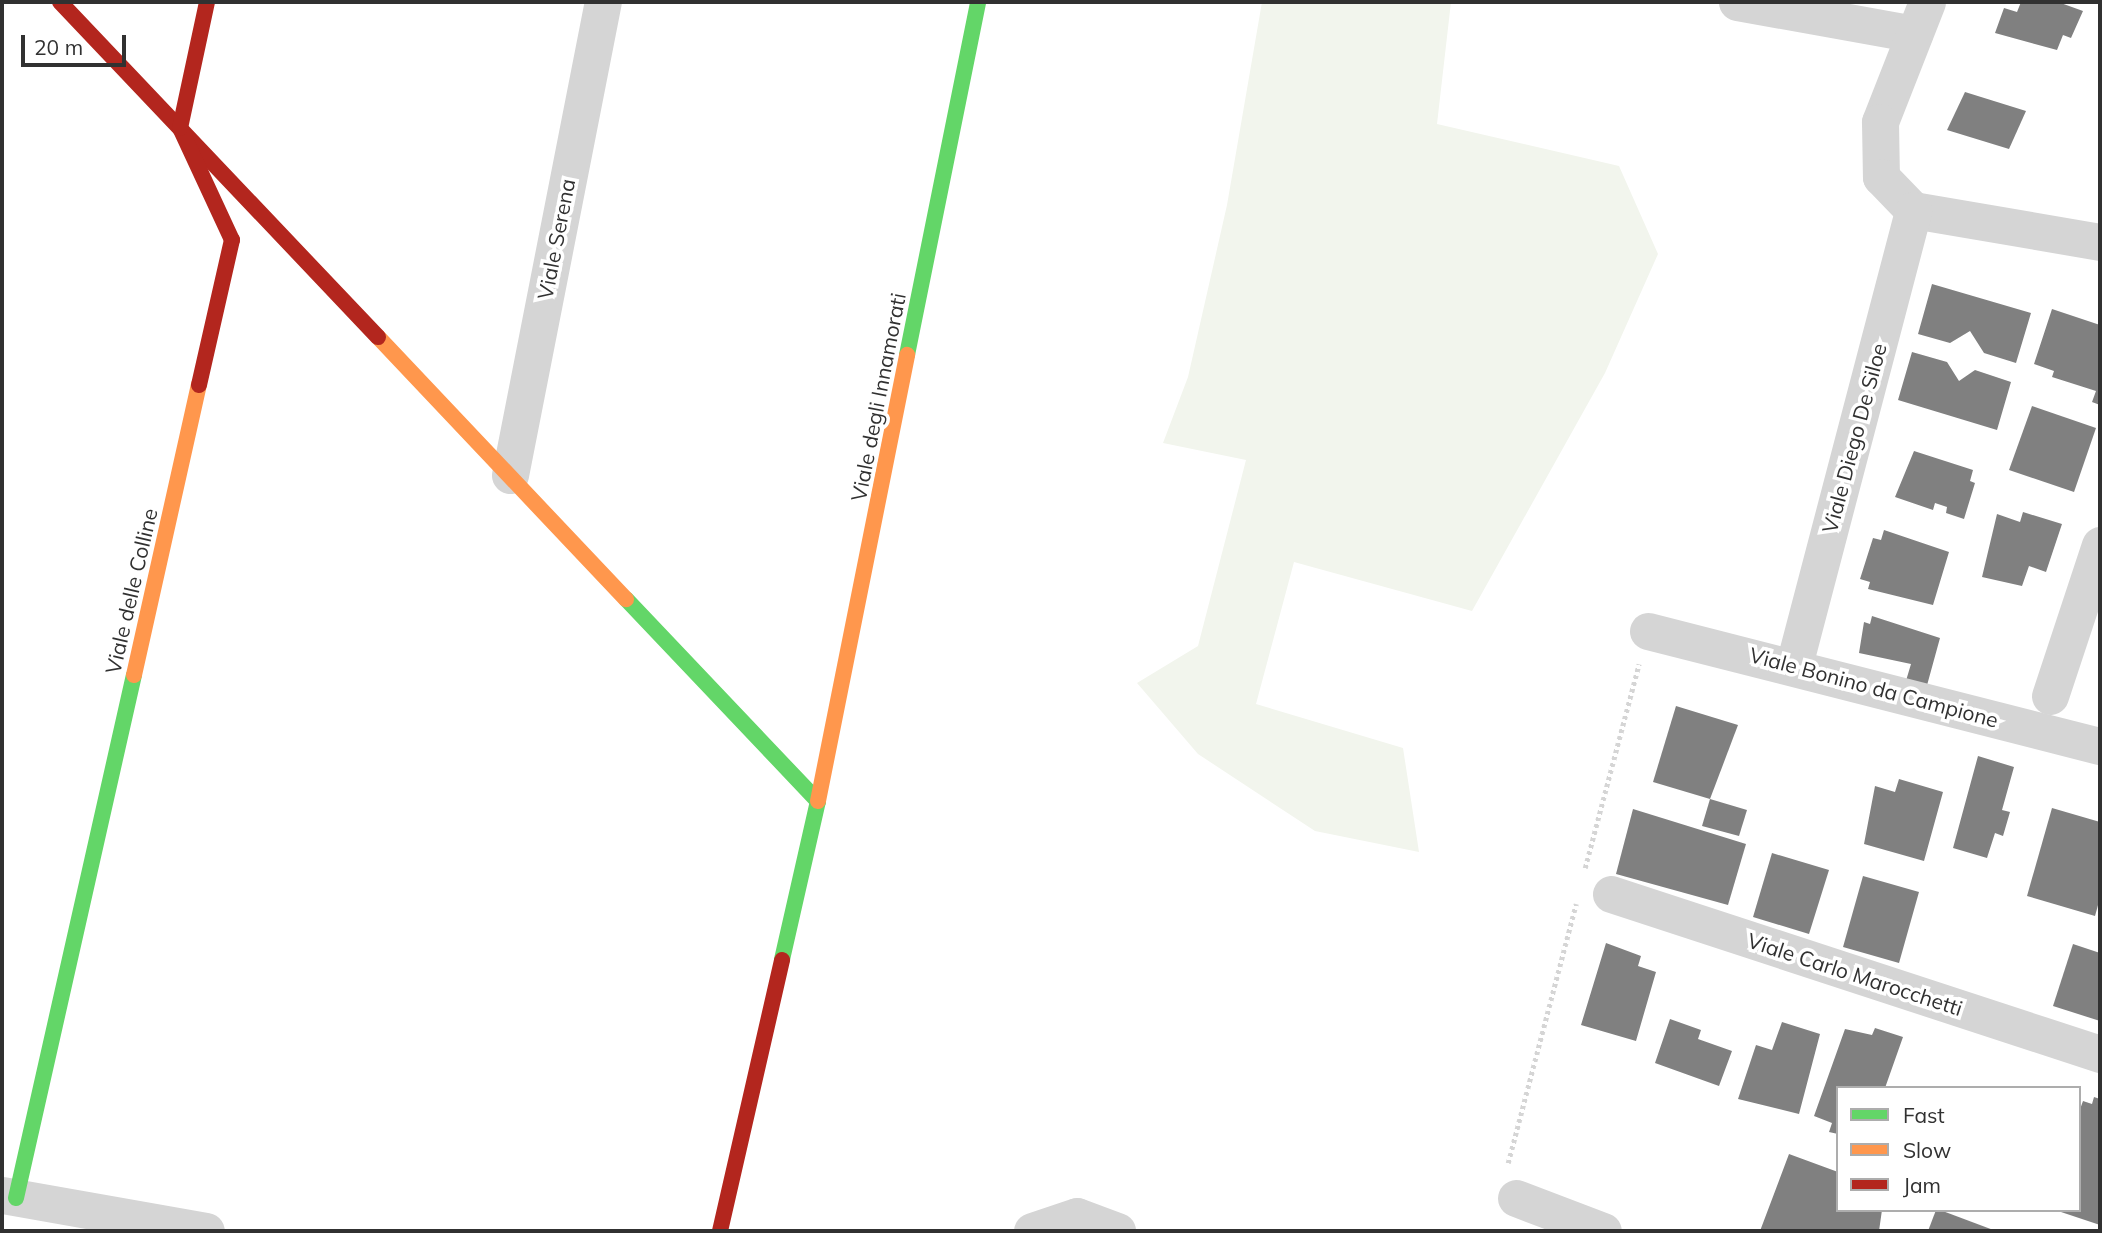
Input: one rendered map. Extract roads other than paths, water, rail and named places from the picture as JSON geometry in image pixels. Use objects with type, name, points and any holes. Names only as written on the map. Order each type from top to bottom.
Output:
[{"type":"street","points":[[60,2],[818,801]]},
{"type":"street","points":[[180,128],[207,2]]},
{"type":"street","name":"Viale Serena","points":[[510,475],[603,2]]},
{"type":"street","name":"Viale degli Innamorati","points":[[720,1231],[818,801],[978,2]]},
{"type":"street","points":[[1737,2],[1920,18],[1880,122],[1881,177],[1913,210],[2100,242]]},
{"type":"street","name":"Viale delle Colline","points":[[9,1197],[232,240],[180,128]]},
{"type":"street","name":"Viale Diego De Siloe","points":[[1794,665],[1913,210]]},
{"type":"street","points":[[2050,696],[2100,544]]},
{"type":"street","name":"Viale Bonino da Campione","points":[[1648,631],[1794,665],[2100,746]]},
{"type":"street","name":"Viale Carlo Marocchetti","points":[[1611,894],[2100,1054]]},
{"type":"street","points":[[9,1197],[206,1231]]},
{"type":"street","points":[[1516,1198],[1603,1231]]},
{"type":"street","points":[[1032,1231],[1077,1216],[1117,1231]]}]
